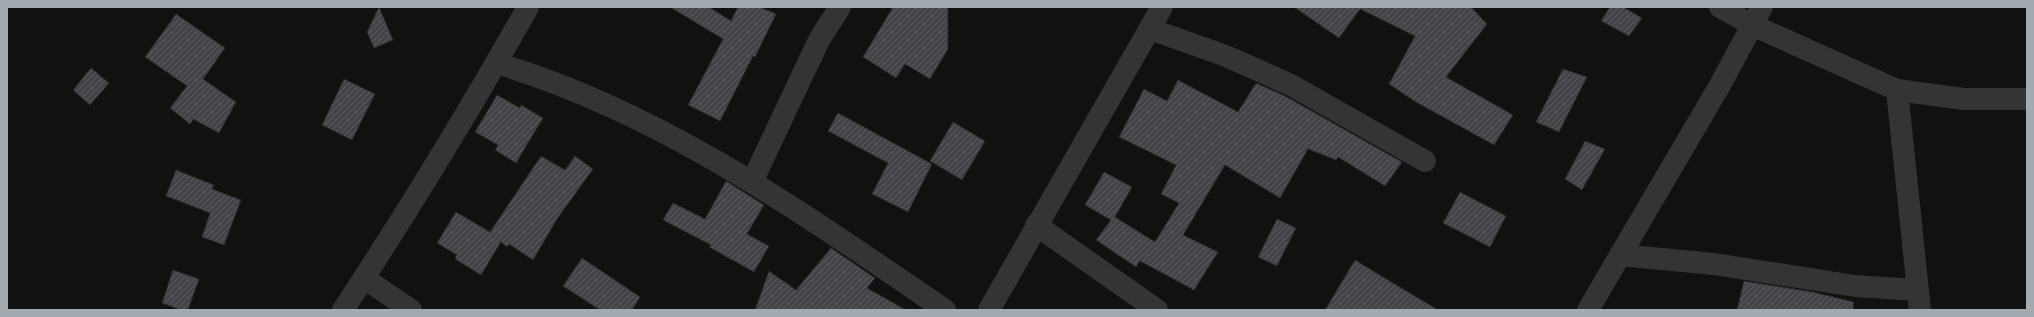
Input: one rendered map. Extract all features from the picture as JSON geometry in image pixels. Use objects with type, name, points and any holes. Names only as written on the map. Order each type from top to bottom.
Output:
[{"type":"street","points":[[343,310],[395,232],[528,7]]},
{"type":"street","points":[[752,182],[819,40],[840,7]]},
{"type":"street","points":[[989,310],[1162,7]]},
{"type":"street","points":[[1720,7],[1757,16],[1897,90],[1964,98],[2027,98]]},
{"type":"street","points":[[1588,310],[1720,85],[1757,16]]},
{"type":"street","points":[[1150,29],[1226,56],[1291,85],[1425,161]]},
{"type":"street","points":[[496,63],[537,75],[596,99],[666,132],[752,182],[945,310]]},
{"type":"street","points":[[1620,255],[1714,264],[1855,286],[1919,300],[1897,90]]},
{"type":"street","points":[[1036,226],[1158,310]]},
{"type":"street","points":[[364,278],[411,310]]},
{"type":"building","points":[[379,7],[393,40],[374,48],[367,32]]},
{"type":"building","points":[[670,7],[709,7],[731,21],[738,7],[760,7],[776,14],[755,57],[753,56],[720,121],[688,105],[723,39]]},
{"type":"building","points":[[893,7],[948,7],[948,49],[930,79],[905,64],[896,78],[863,57]]},
{"type":"building","points":[[1294,7],[1471,7],[1487,24],[1446,77],[1513,115],[1494,145],[1416,102],[1389,84],[1415,36],[1360,9],[1339,38]]},
{"type":"building","points":[[1610,7],[1623,7],[1642,18],[1629,36],[1601,21]]},
{"type":"building","points":[[176,14],[225,48],[203,79],[236,102],[219,133],[193,119],[190,124],[170,108],[187,86],[145,57]]},
{"type":"building","points":[[91,68],[109,83],[90,105],[73,90]]},
{"type":"building","points":[[1563,69],[1587,77],[1559,132],[1536,122]]},
{"type":"building","points":[[344,79],[375,94],[352,140],[322,125]]},
{"type":"building","points":[[1178,80],[1238,112],[1256,83],[1285,96],[1402,162],[1385,186],[1338,157],[1336,160],[1308,149],[1280,198],[1225,165],[1183,235],[1218,252],[1194,290],[1140,261],[1136,267],[1096,240],[1111,220],[1085,205],[1104,172],[1132,187],[1115,217],[1155,242],[1179,203],[1161,194],[1176,165],[1119,137],[1144,89],[1167,101]]},
{"type":"building","points":[[497,95],[520,108],[521,105],[543,118],[516,163],[495,150],[498,145],[475,132]]},
{"type":"building","points":[[838,113],[932,164],[908,212],[872,194],[888,163],[828,131]]},
{"type":"building","points":[[953,122],[985,141],[962,180],[930,161]]},
{"type":"building","points":[[1585,141],[1605,149],[1582,190],[1565,179]]},
{"type":"building","points":[[541,156],[565,170],[575,156],[593,169],[557,219],[533,260],[509,244],[507,247],[501,242],[481,275],[455,259],[457,255],[437,243],[456,212],[490,232]]},
{"type":"building","points":[[176,170],[214,185],[212,189],[241,200],[224,245],[202,237],[210,213],[166,196]]},
{"type":"building","points":[[726,181],[764,205],[747,234],[769,246],[754,272],[709,247],[711,245],[663,220],[673,203],[705,219]]},
{"type":"building","points":[[1460,192],[1506,216],[1490,247],[1443,223]]},
{"type":"building","points":[[1277,219],[1296,228],[1277,266],[1258,257]]},
{"type":"building","points":[[831,248],[875,278],[867,288],[906,310],[755,310],[769,271],[796,290]]},
{"type":"building","points":[[582,258],[640,297],[632,310],[600,310],[563,286]]},
{"type":"building","points":[[1355,260],[1373,271],[1438,310],[1325,310]]},
{"type":"building","points":[[173,270],[199,279],[188,310],[181,310],[162,303]]},
{"type":"building","points":[[1744,281],[1813,292],[1854,302],[1853,310],[1737,310]]}]
